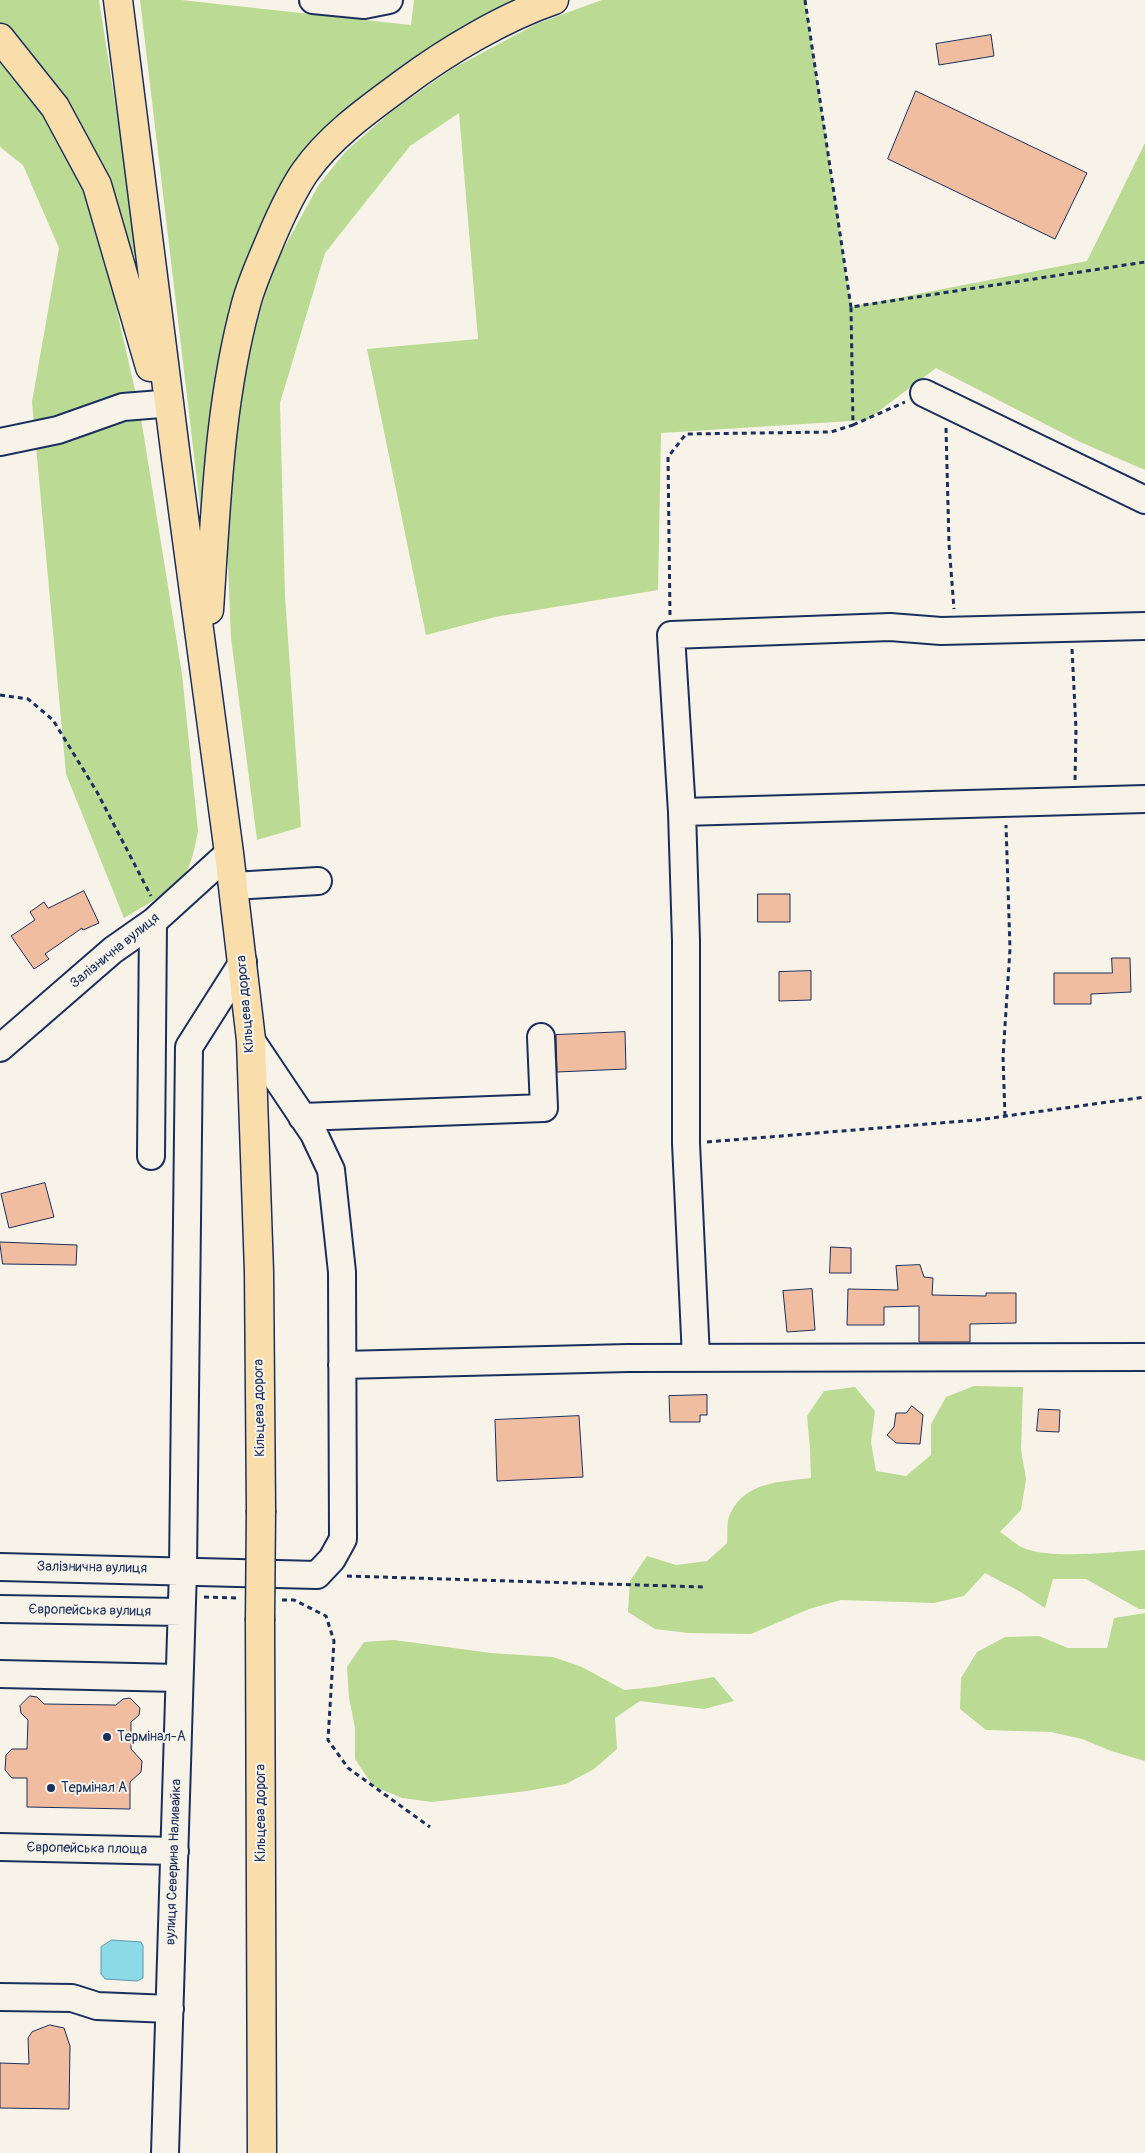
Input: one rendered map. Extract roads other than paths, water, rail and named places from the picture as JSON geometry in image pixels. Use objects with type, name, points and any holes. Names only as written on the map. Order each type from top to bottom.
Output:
[{"type":"highway","points":[[118,0],[176,458],[206,667]]},
{"type":"highway","points":[[206,667],[220,441],[230,376],[246,303],[280,218],[305,172],[332,142],[382,99],[438,58],[533,7],[554,0]]},
{"type":"highway","points":[[0,38],[55,107],[97,184],[176,458]]},
{"type":"highway","name":"Кільцева дорога","points":[[206,667],[234,886],[251,1040],[259,1272],[262,2153]]},
{"type":"street","points":[[313,0],[364,5],[389,0]]},
{"type":"street","points":[[935,399],[1145,500]]},
{"type":"street","points":[[0,442],[58,430],[123,407],[161,404]]},
{"type":"street","points":[[696,1358],[686,1143],[686,941],[682,812],[671,635],[890,627],[955,630],[1145,626]]},
{"type":"street","points":[[682,812],[1145,799]]},
{"type":"street","name":"Залізнична вулиця","points":[[0,1048],[113,950],[159,916],[230,854]]},
{"type":"street","points":[[234,886],[318,881]]},
{"type":"street","points":[[151,1156],[159,916]]},
{"type":"street","name":"вулиця Северина Наливайка","points":[[165,2153],[183,1570],[189,1047],[243,962]]},
{"type":"street","points":[[302,1116],[544,1108],[541,1037]]},
{"type":"street","points":[[251,1040],[314,1134],[331,1170],[342,1272],[342,1365],[628,1358],[1145,1356]]},
{"type":"street","name":"Залізнична вулиця","points":[[0,1567],[183,1570],[317,1575],[332,1560],[343,1539],[342,1365]]},
{"type":"street","name":"Європейська вулиця","points":[[0,1609],[181,1604]]},
{"type":"street","points":[[0,1674],[179,1678]]},
{"type":"street","name":"Європейська площа","points":[[0,1847],[174,1851]]},
{"type":"street","points":[[0,1997],[72,1998],[97,2006],[170,2009]]},
{"type":"water","points":[[112,1940],[141,1942],[143,1946],[143,1978],[137,1981],[105,1979],[101,1974],[101,1947]]},
{"type":"place","name":"Термінал-А","points":[[107,1737]]},
{"type":"place","name":"Термінал А","points":[[51,1788]]}]
